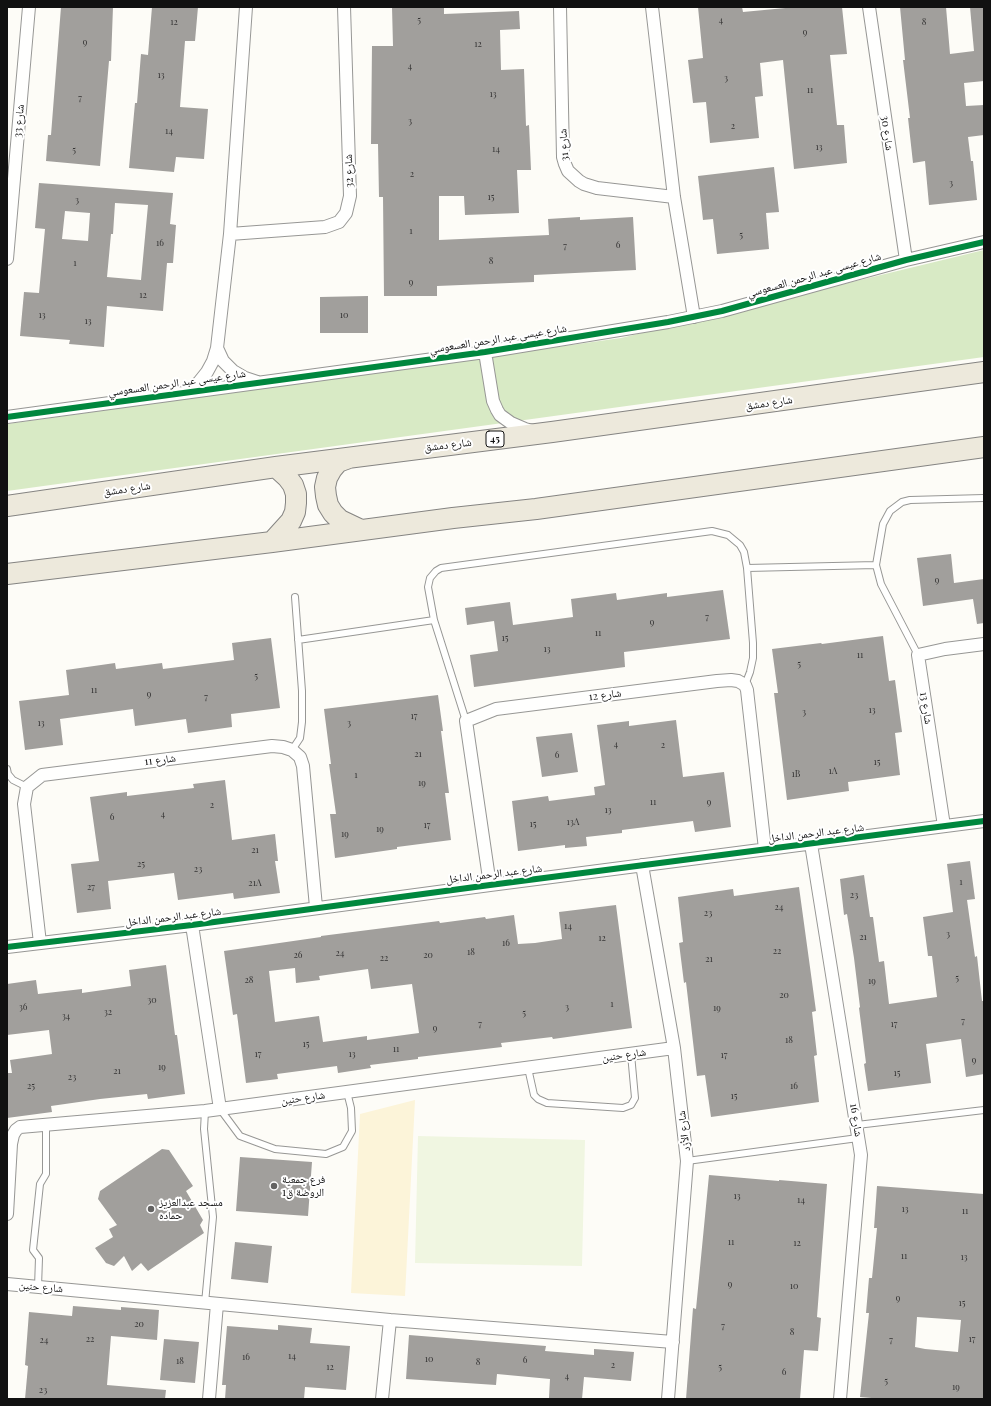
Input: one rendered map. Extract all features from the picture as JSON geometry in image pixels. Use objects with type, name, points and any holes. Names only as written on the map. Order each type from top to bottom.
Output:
[{"type":"main road","name":"شارع دمشق","points":[[7,506],[276,467],[552,432],[984,372]]},
{"type":"main road","points":[[7,574],[544,508],[984,447]]},
{"type":"main road","points":[[351,457],[338,462],[332,469],[325,487],[326,496],[328,505],[340,520],[361,530]]},
{"type":"main road","points":[[272,542],[291,521],[295,512],[296,503],[296,494],[292,485],[287,477],[276,467]]},
{"type":"street","name":"شارع 33","points":[[7,259],[29,7]]},
{"type":"street","points":[[190,391],[207,372],[213,361],[217,348],[230,234],[246,7]]},
{"type":"street","name":"شارع 32","points":[[230,234],[325,228],[339,222],[346,213],[350,196],[344,7]]},
{"type":"street","name":"شارع 31","points":[[560,7],[563,157],[568,171],[584,184],[597,188],[674,197]]},
{"type":"street","points":[[652,7],[674,197],[694,317]]},
{"type":"street","name":"شارع 30","points":[[869,7],[906,260]]},
{"type":"street","name":"شارع عيسى عبد الرحمن العسعوسي","points":[[7,417],[485,352],[694,317],[736,308],[906,260],[984,242]]},
{"type":"street","points":[[217,348],[233,371],[258,383]]},
{"type":"street","name":"شارع عيسى عبد الرحمن العسعوسي","points":[[485,352],[493,401],[500,415],[511,423],[525,429],[552,432]]},
{"type":"street","points":[[918,655],[945,649],[984,644]]},
{"type":"street","name":"شارع 13","points":[[918,655],[944,826]]},
{"type":"street","name":"شارع 12","points":[[466,721],[496,709],[731,680],[738,681],[744,685]]},
{"type":"street","points":[[744,685],[747,690],[765,849]]},
{"type":"street","points":[[466,721],[490,885]]},
{"type":"street","name":"شارع 11","points":[[27,787],[42,775],[272,746],[283,746],[292,750]]},
{"type":"street","points":[[292,750],[300,757],[303,766],[316,907]]},
{"type":"street","points":[[27,787],[24,804],[40,943]]},
{"type":"street","name":"شارع عبد الرحمن الداخل","points":[[7,947],[192,925],[316,907],[984,821]]},
{"type":"street","name":"شارع 16","points":[[811,844],[861,1155],[840,1399]]},
{"type":"street","name":"شارع الأزد","points":[[642,865],[674,1048],[687,1161],[668,1399]]},
{"type":"street","points":[[192,925],[220,1109]]},
{"type":"street","name":"شارع حنين","points":[[7,1214],[11,1144],[13,1135],[20,1127],[205,1111],[674,1048]]},
{"type":"street","name":"شارع حنين","points":[[7,1284],[390,1320],[673,1342]]},
{"type":"street","points":[[209,1399],[217,1304]]},
{"type":"street","points":[[382,1399],[390,1320]]},
{"type":"lane","points":[[918,655],[881,584],[876,565],[883,524],[886,517],[896,506],[910,500],[984,498]]},
{"type":"lane","points":[[466,721],[434,620],[428,587],[433,574],[441,568],[712,531],[728,535],[737,542],[744,552],[747,568],[753,658],[750,672],[744,685]]},
{"type":"lane","points":[[747,568],[876,565]]},
{"type":"lane","points":[[292,750],[300,738],[302,726],[302,691],[295,597]]},
{"type":"lane","points":[[298,640],[434,620]]},
{"type":"lane","points":[[7,769],[8,774],[13,780],[27,787]]},
{"type":"lane","points":[[528,1068],[534,1094],[538,1099],[547,1103],[623,1108],[631,1105],[635,1098],[631,1054]]},
{"type":"lane","points":[[220,1109],[240,1136],[275,1149],[326,1154],[343,1147],[352,1131],[351,1108],[346,1092]]},
{"type":"lane","points":[[857,1125],[984,1110]]},
{"type":"lane","points":[[205,1111],[204,1129],[213,1217],[205,1303]]},
{"type":"lane","points":[[38,1287],[39,1258],[34,1250],[40,1184],[46,1174],[46,1125]]},
{"type":"lane","points":[[687,1161],[858,1138]]},
{"type":"green space","points":[[984,250],[984,357],[7,491],[7,424],[621,338]]},
{"type":"green space","points":[[418,1136],[585,1140],[582,1266],[415,1263]]},
{"type":"sand","points":[[415,1100],[405,1296],[351,1293],[360,1114]]},
{"type":"building","points":[[61,7],[113,7],[111,61],[109,61],[100,166],[46,161],[48,135],[51,135]]},
{"type":"building","points":[[152,7],[198,7],[195,41],[185,41],[180,107],[208,109],[204,159],[176,157],[174,172],[129,168],[141,54],[148,55]]},
{"type":"building","points":[[392,7],[444,7],[444,14],[519,11],[520,29],[500,30],[501,70],[524,69],[526,126],[529,125],[531,170],[517,170],[519,213],[465,215],[464,196],[439,196],[439,240],[549,235],[548,219],[580,217],[580,220],[633,217],[636,270],[534,275],[534,282],[437,286],[437,296],[384,296],[383,197],[379,197],[378,144],[371,144],[372,46],[393,46]]},
{"type":"building","points":[[698,7],[742,7],[743,12],[796,7],[842,7],[847,54],[830,55],[837,125],[844,125],[847,163],[794,169],[783,60],[760,63],[763,96],[755,97],[759,138],[710,143],[706,102],[693,103],[688,60],[703,58]]},
{"type":"building","points":[[900,7],[946,7],[950,54],[974,51],[970,7],[984,7],[984,81],[964,83],[966,106],[984,105],[984,135],[968,137],[971,161],[973,161],[977,200],[929,205],[925,161],[913,163],[908,118],[910,118],[903,60],[905,60]]},
{"type":"building","points":[[774,167],[779,212],[766,213],[769,249],[717,254],[713,219],[703,220],[698,176]]},
{"type":"building","points":[[39,183],[173,193],[170,224],[176,225],[173,263],[167,263],[163,311],[107,306],[104,347],[69,344],[70,340],[20,336],[24,292],[39,293],[45,229],[35,228]],"holes":[[[115,203],[148,205],[141,280],[107,277],[111,234],[113,234]],[[65,211],[90,213],[88,241],[62,239]]]},
{"type":"building","points":[[368,296],[368,333],[320,333],[320,297]]},
{"type":"building","points":[[951,554],[954,583],[984,579],[984,623],[977,624],[973,599],[923,606],[917,558]]},
{"type":"building","points":[[723,590],[730,639],[624,652],[625,667],[474,687],[470,655],[498,651],[494,621],[467,625],[465,608],[510,602],[513,625],[573,617],[571,599],[616,593],[617,600],[667,593],[667,597]]},
{"type":"building","points":[[883,636],[889,681],[895,680],[902,732],[895,733],[900,775],[848,782],[849,791],[787,800],[774,693],[778,693],[772,649]]},
{"type":"building","points":[[271,638],[280,708],[231,714],[232,727],[188,733],[186,719],[135,726],[133,709],[60,719],[63,745],[25,750],[19,701],[69,695],[66,670],[115,663],[116,669],[162,663],[163,669],[234,660],[232,643]]},
{"type":"building","points":[[438,695],[449,793],[445,793],[451,840],[397,847],[397,849],[335,858],[330,814],[336,814],[329,764],[331,764],[324,709]]},
{"type":"building","points":[[676,720],[683,777],[724,772],[731,827],[695,832],[693,821],[622,830],[622,833],[586,837],[587,846],[565,848],[565,845],[518,851],[512,801],[548,796],[549,801],[595,795],[594,787],[605,785],[597,725],[629,721],[629,726]]},
{"type":"building","points":[[572,733],[578,772],[542,777],[536,737]]},
{"type":"building","points":[[225,780],[232,840],[275,834],[278,861],[275,861],[280,893],[234,899],[233,893],[178,900],[174,873],[108,881],[111,909],[77,913],[71,864],[99,861],[90,797],[127,792],[127,796],[194,788],[193,784]]},
{"type":"building","points":[[970,861],[975,899],[967,900],[975,957],[977,956],[982,1001],[984,1001],[984,1074],[966,1077],[961,1039],[926,1044],[931,1083],[868,1091],[854,958],[847,914],[844,915],[840,879],[864,875],[870,917],[873,917],[879,962],[884,961],[889,1004],[937,997],[932,956],[928,956],[923,917],[953,912],[947,864]]},
{"type":"building","points":[[799,887],[816,1011],[812,1012],[817,1055],[814,1056],[819,1102],[711,1117],[705,1075],[697,1076],[686,982],[684,983],[679,943],[683,942],[678,897],[733,889],[734,896]]},
{"type":"building","points":[[616,905],[632,1028],[553,1039],[552,1037],[501,1043],[502,1047],[418,1057],[418,1059],[370,1065],[371,1068],[338,1073],[337,1066],[277,1074],[278,1079],[246,1083],[237,1014],[233,1015],[224,951],[321,936],[439,921],[440,923],[514,915],[518,944],[535,943],[562,939],[559,912]],"holes":[[[295,968],[296,983],[320,980],[319,976],[368,969],[371,989],[412,984],[419,1033],[367,1040],[367,1036],[323,1042],[319,1016],[275,1022],[269,971]]]},
{"type":"building","points":[[166,965],[175,1035],[177,1035],[185,1094],[148,1099],[147,1094],[100,1099],[51,1106],[52,1112],[7,1118],[7,1073],[12,1073],[10,1060],[52,1054],[49,1030],[7,1035],[7,984],[36,980],[38,994],[82,989],[82,993],[131,986],[129,970]]},
{"type":"building","name":"مسجد عبدالعزيز حماده","points":[[162,1149],[169,1150],[193,1186],[186,1191],[203,1220],[200,1225],[204,1233],[148,1271],[141,1263],[132,1271],[124,1256],[114,1266],[106,1263],[95,1248],[113,1237],[109,1229],[117,1225],[98,1199],[100,1191]]},
{"type":"building","name":"فرع جمعية الروضة ق1","points":[[240,1157],[312,1162],[308,1216],[236,1211]]},
{"type":"building","points":[[709,1175],[827,1184],[817,1317],[821,1318],[818,1351],[804,1350],[800,1399],[686,1399],[693,1308],[696,1309]]},
{"type":"building","points":[[877,1186],[984,1194],[984,1399],[883,1399],[860,1397],[869,1313],[866,1313],[869,1278],[872,1278],[877,1228],[874,1228]],"holes":[[[917,1317],[961,1320],[958,1352],[915,1347]]]},
{"type":"building","points":[[235,1242],[272,1246],[268,1283],[231,1279]]},
{"type":"building","points":[[73,1306],[121,1310],[121,1307],[159,1310],[157,1340],[111,1336],[107,1385],[166,1390],[165,1399],[25,1399],[28,1366],[25,1365],[29,1312],[72,1316]]},
{"type":"building","points":[[278,1325],[312,1328],[310,1343],[350,1346],[346,1390],[305,1387],[304,1399],[225,1399],[226,1385],[222,1385],[227,1326],[278,1330]]},
{"type":"building","points":[[409,1335],[546,1346],[545,1351],[594,1355],[594,1349],[634,1352],[631,1381],[584,1377],[582,1399],[563,1399],[549,1398],[550,1379],[497,1374],[496,1385],[406,1379]]},
{"type":"building","points":[[164,1339],[199,1342],[195,1383],[160,1380]]},
{"type":"cycle path","points":[[7,417],[485,352],[668,322],[722,311],[906,260],[984,242]]},
{"type":"cycle path","points":[[7,947],[192,925],[984,821]]},
{"type":"place","name":"فرع جمعية الروضة ق1","points":[[274,1186]]},
{"type":"place","name":"مسجد عبدالعزيز حماده","points":[[151,1209]]}]
